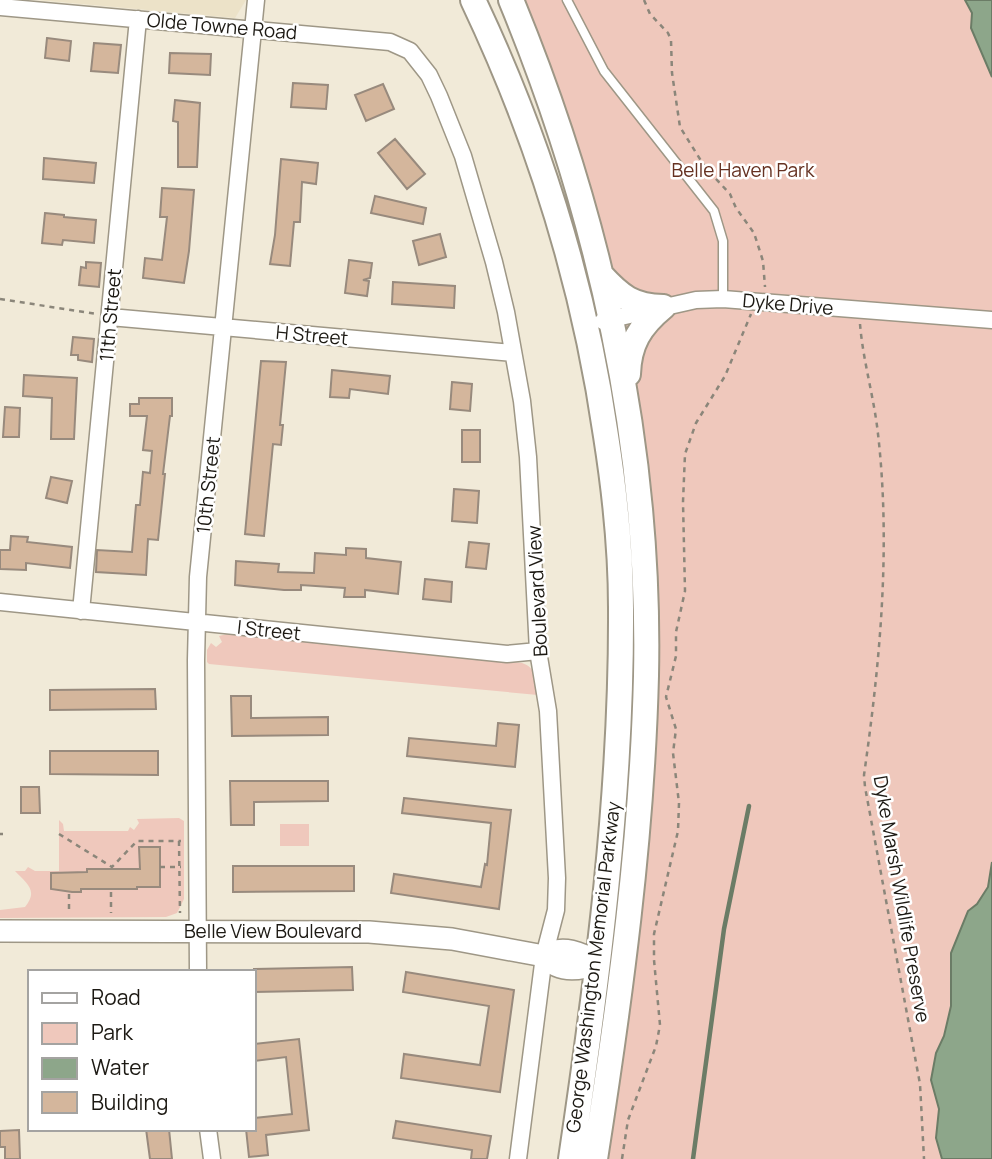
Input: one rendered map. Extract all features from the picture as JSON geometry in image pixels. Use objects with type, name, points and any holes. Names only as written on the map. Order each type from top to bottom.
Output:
[{"type":"main road","name":"George Washington Memorial Parkway","points":[[473,0],[531,135],[628,410],[641,527],[646,673],[642,758],[626,938],[594,1159]]},
{"type":"main road","name":"George Washington Memorial Parkway","points":[[511,0],[562,138],[601,275],[599,322],[621,607],[609,861],[598,963],[570,1159]]},
{"type":"main road","points":[[601,275],[619,294],[631,301],[643,306],[663,307]]},
{"type":"main road","points":[[628,410],[628,366],[633,341],[646,321],[663,307]]},
{"type":"main road","name":"Belle View Boulevard","points":[[0,931],[382,933],[453,939],[544,956],[555,950],[582,953],[598,963]]},
{"type":"main road","points":[[614,1021],[609,976],[598,963],[614,953],[626,938]]},
{"type":"street","name":"10th Street","points":[[198,970],[198,577],[256,0]]},
{"type":"street","name":"Olde Towne Road","points":[[0,6],[253,28],[390,42],[401,46]]},
{"type":"street","name":"11th Street","points":[[81,611],[138,19]]},
{"type":"street","name":"Boulevard View","points":[[401,46],[417,58],[429,75],[463,156],[494,262],[513,353],[528,457],[538,651],[548,711],[557,878],[556,910],[544,956],[518,1159]]},
{"type":"street","name":"Dyke Drive","points":[[599,322],[696,300],[723,299],[992,320]]},
{"type":"street","name":"H Street","points":[[110,317],[513,353]]},
{"type":"street","name":"I Street","points":[[0,602],[507,654],[538,651]]},
{"type":"street","points":[[208,1131],[212,1159]]},
{"type":"lane","points":[[567,0],[604,71],[714,211],[723,241],[723,299]]},
{"type":"path","points":[[622,1159],[628,1120],[656,1046],[660,1025],[654,934],[678,831],[679,803],[673,753],[675,721],[666,697],[676,656],[676,632],[685,591],[684,477],[688,442],[724,376],[765,288],[765,275],[754,233],[736,208],[730,194],[705,167],[680,127],[672,73],[671,40],[650,14],[644,0]]},
{"type":"path","points":[[0,299],[110,317]]},
{"type":"path","name":"Dyke Marsh Wildlife Preserve","points":[[859,310],[862,351],[878,433],[884,559],[878,661],[864,775],[920,1084],[924,1159]]},
{"type":"path","points":[[59,834],[112,868],[134,843],[179,841],[180,914]]},
{"type":"path","points":[[160,867],[180,867]]},
{"type":"path","points":[[111,892],[111,914]]},
{"type":"path","points":[[69,894],[69,914]]},
{"type":"shaded area","points":[[38,0],[246,0],[235,18]]},
{"type":"green space","name":"Belle Haven Park","points":[[508,0],[992,0],[992,1159],[591,1159],[655,690],[610,319]]},
{"type":"green space","points":[[227,634],[522,663],[533,671],[538,695],[209,664],[207,650],[211,643],[216,647],[222,642],[219,636]]},
{"type":"green space","points":[[179,818],[184,821],[184,899],[177,913],[166,917],[0,918],[0,910],[25,907],[31,896],[27,883],[15,871],[25,871],[28,867],[35,871],[59,871],[59,820],[64,831],[128,831],[130,827],[134,830],[139,823],[137,819]]},
{"type":"green space","points":[[280,824],[309,824],[309,846],[280,846]]},
{"type":"water","points":[[965,0],[992,0],[992,77],[971,28],[972,13]]},
{"type":"water","points":[[992,862],[992,1159],[942,1159],[936,1138],[939,1109],[931,1080],[936,1053],[944,1036],[951,1006],[951,953],[968,911],[977,904],[988,887]]},
{"type":"building","points":[[47,38],[71,41],[69,61],[45,58]]},
{"type":"building","points":[[94,43],[121,45],[118,73],[91,71]]},
{"type":"building","points":[[170,53],[211,54],[210,75],[169,73]]},
{"type":"building","points":[[293,83],[328,85],[326,109],[291,107]]},
{"type":"building","points":[[383,84],[394,109],[366,121],[355,95]]},
{"type":"building","points":[[175,100],[200,103],[197,167],[178,167],[178,122],[173,121]]},
{"type":"building","points":[[395,139],[425,174],[407,189],[378,153]]},
{"type":"building","points":[[44,158],[96,163],[94,183],[43,179]]},
{"type":"building","points":[[281,159],[318,163],[316,184],[302,182],[300,222],[294,222],[290,266],[270,264]]},
{"type":"building","points":[[162,188],[194,190],[184,283],[143,278],[145,258],[162,260],[167,217],[160,217]]},
{"type":"building","points":[[375,196],[426,208],[423,224],[371,213]]},
{"type":"building","points":[[45,213],[96,220],[94,243],[63,240],[62,245],[42,243]]},
{"type":"building","points":[[440,234],[446,257],[419,265],[413,241]]},
{"type":"building","points":[[349,260],[372,263],[370,278],[363,280],[369,281],[367,296],[345,293]]},
{"type":"building","points":[[86,262],[101,263],[99,287],[79,285],[81,267],[86,268]]},
{"type":"building","points":[[393,282],[455,286],[454,308],[392,304]]},
{"type":"building","points":[[73,337],[94,339],[92,362],[78,360],[78,355],[71,355]]},
{"type":"building","points":[[261,361],[286,362],[280,425],[283,425],[281,445],[273,444],[264,536],[245,534]]},
{"type":"building","points":[[332,370],[390,376],[388,394],[350,389],[349,398],[330,397]]},
{"type":"building","points":[[24,375],[77,378],[74,439],[51,439],[52,398],[23,396]]},
{"type":"building","points":[[452,382],[472,384],[470,411],[450,409]]},
{"type":"building","points":[[139,398],[172,398],[158,540],[148,539],[146,575],[96,572],[97,550],[132,552],[136,505],[140,505],[143,472],[150,473],[152,451],[143,450],[147,416],[130,416],[130,404],[139,404]]},
{"type":"building","points":[[5,407],[20,408],[19,437],[3,437]]},
{"type":"building","points":[[462,430],[480,430],[480,462],[462,462]]},
{"type":"building","points":[[51,477],[72,481],[67,503],[46,498]]},
{"type":"building","points":[[454,489],[479,491],[477,523],[452,521]]},
{"type":"building","points":[[11,536],[28,537],[27,542],[72,547],[70,568],[26,563],[26,570],[0,569],[0,550],[10,550]]},
{"type":"building","points":[[469,542],[489,544],[486,569],[466,567]]},
{"type":"building","points":[[346,548],[366,549],[366,558],[401,562],[398,594],[365,590],[365,597],[344,597],[345,588],[301,585],[301,590],[284,590],[235,585],[236,561],[279,564],[278,572],[314,573],[315,553],[346,555]]},
{"type":"building","points":[[425,579],[452,582],[451,602],[423,599]]},
{"type":"building","points":[[155,689],[156,709],[50,710],[50,690]]},
{"type":"building","points":[[231,696],[251,696],[251,718],[328,717],[328,735],[232,736]]},
{"type":"building","points":[[498,723],[519,725],[515,767],[407,756],[409,738],[496,746]]},
{"type":"building","points":[[50,751],[158,751],[158,775],[50,774]]},
{"type":"building","points":[[230,781],[328,781],[328,801],[254,802],[254,825],[231,825]]},
{"type":"building","points":[[21,787],[39,787],[40,813],[21,813]]},
{"type":"building","points":[[404,798],[511,810],[499,909],[391,893],[394,874],[481,887],[485,864],[487,865],[491,823],[402,813]]},
{"type":"building","points":[[139,847],[160,847],[160,887],[81,889],[81,892],[51,889],[51,873],[87,872],[87,869],[140,869]]},
{"type":"building","points":[[233,866],[354,866],[354,891],[233,892]]},
{"type":"building","points":[[352,967],[353,990],[256,992],[254,969]]},
{"type":"building","points":[[406,972],[514,990],[500,1092],[401,1078],[404,1054],[480,1065],[489,1006],[403,992]]},
{"type":"building","points":[[299,1039],[309,1130],[266,1135],[268,1155],[249,1157],[246,1131],[256,1131],[256,1118],[292,1114],[286,1057],[256,1061],[256,1044]]},
{"type":"building","points":[[396,1121],[491,1136],[487,1159],[471,1159],[472,1150],[393,1138]]},
{"type":"building","points":[[19,1130],[20,1159],[5,1159],[5,1147],[0,1147],[0,1131]]},
{"type":"building","points":[[146,1131],[169,1131],[172,1159],[150,1159]]},
{"type":"waterway","points":[[693,1159],[724,929],[749,806]]}]
